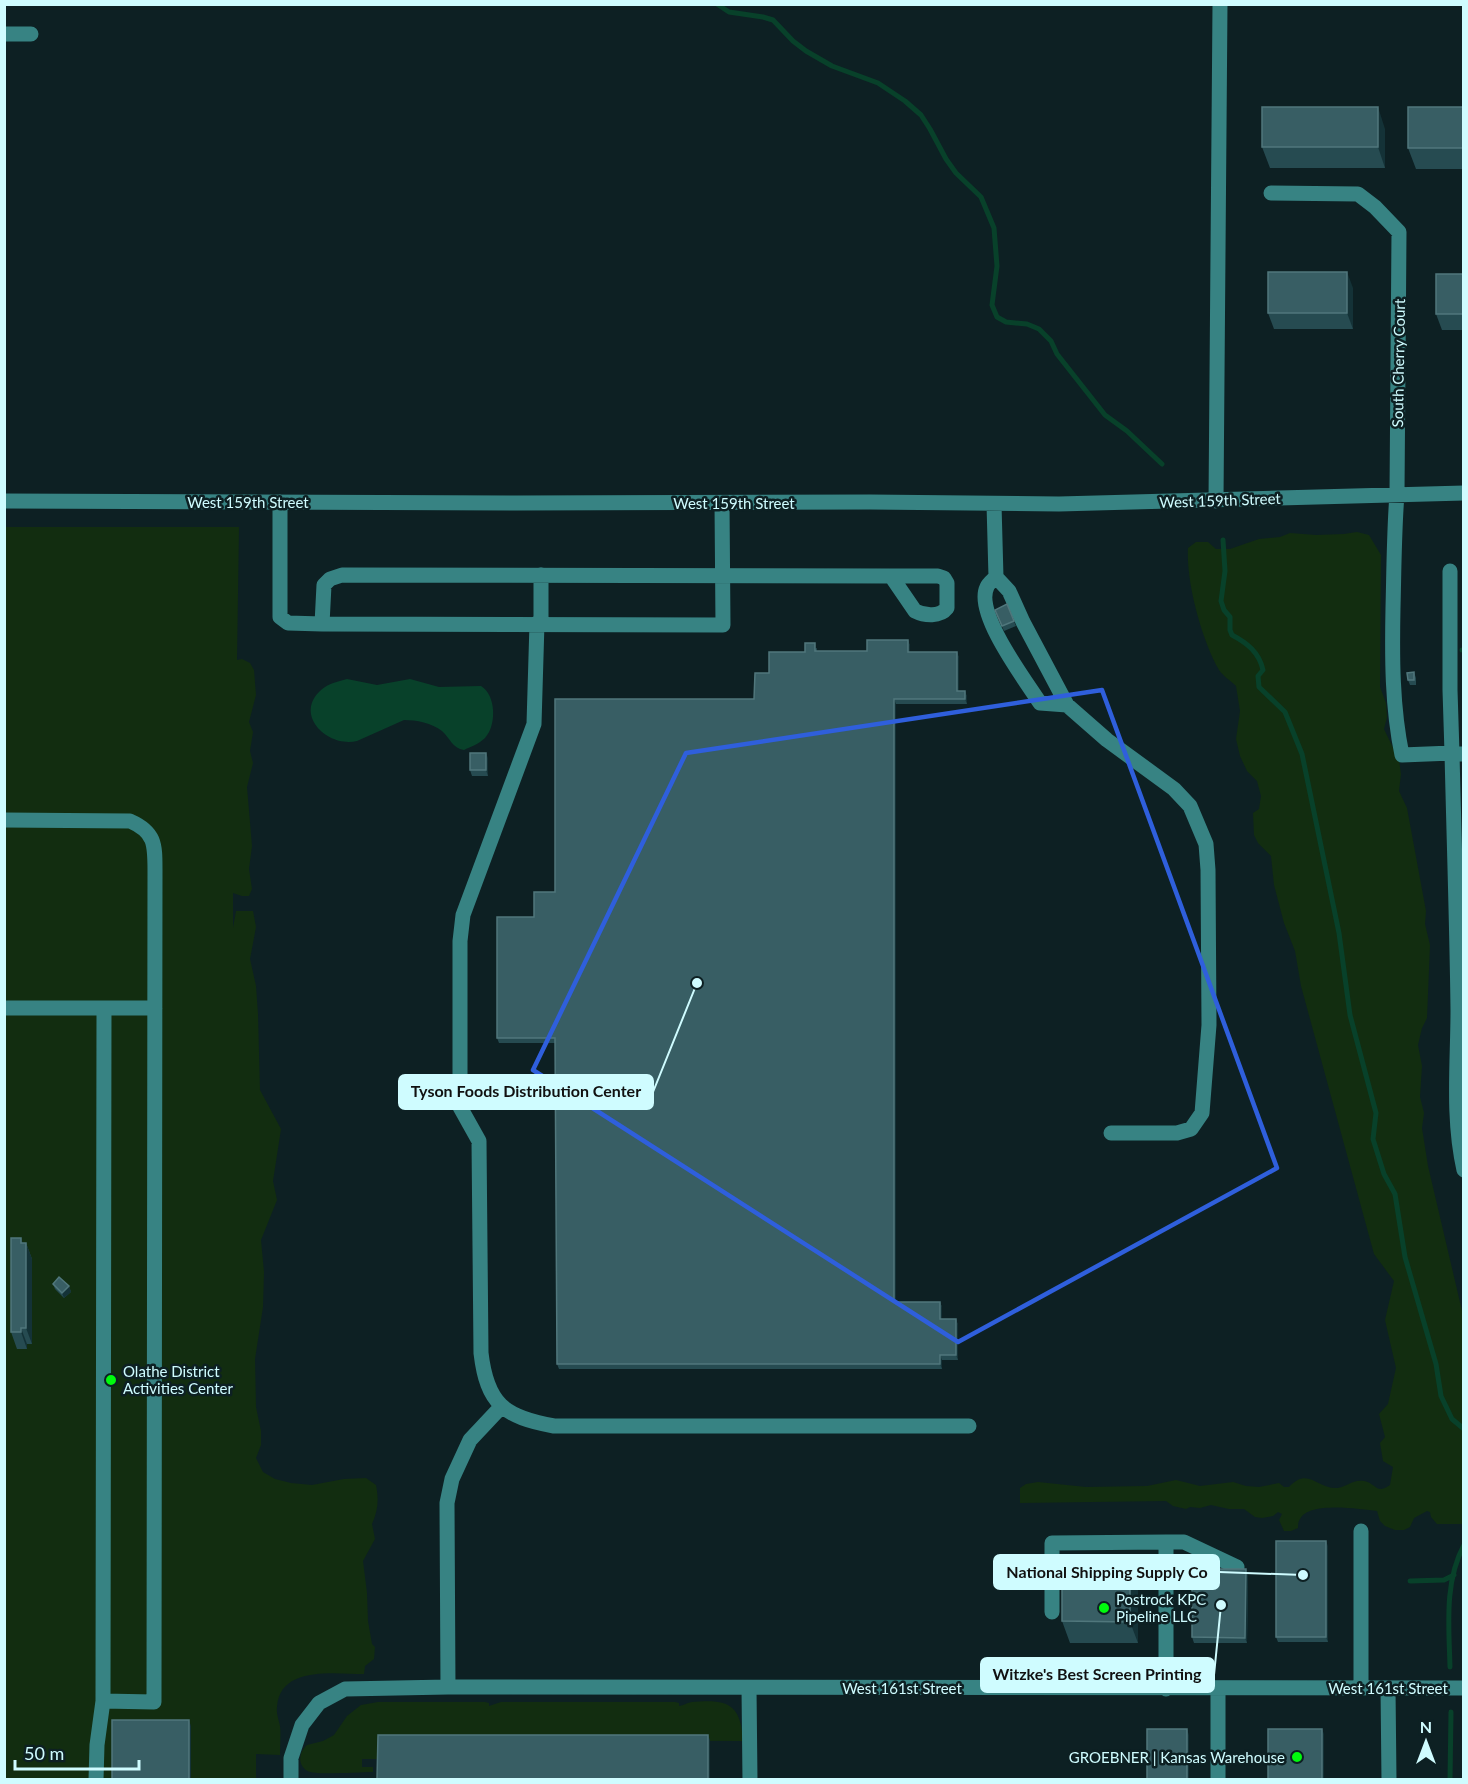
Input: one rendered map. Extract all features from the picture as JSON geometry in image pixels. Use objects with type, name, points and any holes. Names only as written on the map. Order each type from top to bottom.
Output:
[{"type":"street","points":[[1216,501],[1220,4]]},
{"type":"street","points":[[4,34],[31,34]]},
{"type":"street","name":"South Cherry Court","points":[[1271,193],[1358,194],[1400,232],[1397,494],[1394,527],[1392,657],[1397,730],[1402,755],[1458,753]]},
{"type":"street","name":"West 159th Street","points":[[4,501],[1059,504],[1464,493]]},
{"type":"street","points":[[280,502],[280,617],[288,623],[723,625],[722,503]]},
{"type":"street","points":[[994,504],[996,577],[1009,591],[1067,705],[1107,740],[1174,789],[1190,806],[1206,844],[1209,1025],[1202,1113],[1191,1129],[1177,1132],[1111,1133]]},
{"type":"street","points":[[1450,571],[1450,690],[1458,753],[1461,1011],[1459,1148],[1464,1170]]},
{"type":"street","points":[[322,624],[324,585],[330,579],[342,574],[891,576]]},
{"type":"street","points":[[541,575],[534,724],[463,915],[460,941],[460,1107],[479,1141],[481,1353],[484,1375],[491,1393],[501,1407],[527,1421],[554,1426],[969,1426]]},
{"type":"street","points":[[996,577],[987,587],[984,600],[996,635],[1040,703],[1067,705]]},
{"type":"street","points":[[4,820],[130,821],[140,825],[154,841],[153,1702],[103,1701]]},
{"type":"street","points":[[4,1008],[155,1008]]},
{"type":"street","points":[[96,1779],[103,1701],[104,1008]]},
{"type":"street","points":[[448,1687],[447,1503],[452,1479],[470,1440],[501,1407]]},
{"type":"street","points":[[1361,1531],[1361,1688]]},
{"type":"street","points":[[1166,1542],[1166,1689]]},
{"type":"street","points":[[1052,1612],[1052,1543],[1184,1542],[1237,1568]]},
{"type":"street","name":"West 161st Street","points":[[291,1779],[291,1758],[302,1725],[320,1703],[345,1689],[448,1687],[1464,1688]]},
{"type":"street","points":[[748,1688],[750,1779]]},
{"type":"street","points":[[1218,1688],[1218,1779]]},
{"type":"street","points":[[1388,1688],[1389,1779]]},
{"type":"highlighted area","points":[[1102,690],[1277,1168],[958,1342],[533,1070],[686,753]]},
{"type":"shaded area","name":"Olathe District Activities Center","points":[[5,527],[239,527],[237,660],[242,659],[250,663],[254,670],[256,695],[249,722],[253,732],[250,751],[253,763],[247,787],[252,846],[249,869],[252,889],[249,896],[233,893],[233,928],[236,911],[253,911],[256,927],[250,959],[256,986],[260,1090],[281,1129],[273,1181],[277,1200],[261,1240],[264,1272],[263,1307],[255,1359],[256,1407],[261,1431],[261,1445],[256,1458],[263,1472],[275,1479],[291,1483],[312,1485],[344,1479],[366,1478],[376,1485],[378,1500],[372,1524],[375,1539],[363,1561],[368,1621],[372,1644],[375,1647],[374,1659],[365,1666],[364,1674],[325,1673],[298,1678],[288,1684],[280,1694],[277,1707],[280,1755],[256,1754],[256,1779],[5,1780]]},
{"type":"shaded area","points":[[1357,532],[1369,535],[1381,555],[1380,687],[1386,703],[1387,717],[1384,729],[1399,760],[1401,774],[1399,791],[1407,808],[1430,945],[1427,1018],[1418,1045],[1422,1066],[1420,1097],[1424,1113],[1422,1128],[1428,1166],[1463,1315],[1463,1524],[1437,1524],[1427,1511],[1414,1518],[1410,1527],[1395,1530],[1380,1521],[1377,1511],[1324,1508],[1305,1513],[1299,1520],[1298,1528],[1284,1531],[1279,1520],[1282,1514],[1278,1512],[1273,1516],[1262,1518],[1255,1517],[1244,1509],[1229,1509],[1211,1505],[1186,1509],[1173,1506],[1166,1501],[1020,1503],[1020,1488],[1026,1484],[1038,1482],[1086,1487],[1147,1486],[1176,1480],[1200,1486],[1233,1482],[1259,1487],[1279,1483],[1284,1487],[1289,1487],[1302,1478],[1307,1478],[1337,1488],[1360,1481],[1368,1482],[1379,1489],[1390,1485],[1393,1467],[1383,1461],[1380,1443],[1385,1437],[1379,1414],[1388,1404],[1396,1368],[1385,1320],[1394,1281],[1374,1254],[1301,986],[1295,951],[1284,923],[1274,885],[1271,856],[1258,843],[1254,835],[1253,813],[1259,809],[1261,796],[1257,781],[1247,771],[1240,756],[1236,739],[1240,711],[1236,686],[1219,670],[1207,643],[1192,594],[1188,562],[1188,548],[1196,542],[1208,542],[1216,549],[1230,549],[1259,539],[1280,537],[1290,533],[1316,535]]},
{"type":"shaded area","points":[[347,679],[377,685],[410,679],[439,687],[481,686],[490,696],[492,703],[492,726],[483,740],[464,750],[454,745],[438,728],[424,722],[409,720],[404,720],[357,741],[335,740],[318,728],[312,719],[311,710],[313,700],[321,690],[330,684]]},
{"type":"shaded area","points":[[714,1701],[730,1706],[735,1711],[742,1728],[743,1741],[380,1740],[380,1759],[362,1759],[362,1767],[373,1767],[373,1772],[315,1773],[303,1767],[300,1760],[307,1745],[323,1741],[334,1735],[347,1716],[361,1705],[378,1702],[485,1702],[489,1703],[489,1706],[501,1702],[675,1702],[679,1703],[679,1706],[692,1702]]},
{"type":"building","points":[[1262,107],[1378,107],[1378,147],[1262,147]]},
{"type":"building","points":[[1408,107],[1464,107],[1464,148],[1408,148]]},
{"type":"building","points":[[1268,272],[1347,272],[1347,313],[1268,313]]},
{"type":"building","points":[[1436,274],[1464,274],[1464,314],[1436,314]]},
{"type":"building","points":[[1007,604],[1014,621],[1002,626],[995,610]]},
{"type":"building","points":[[867,640],[908,640],[908,652],[957,652],[957,691],[965,691],[965,699],[894,699],[894,1302],[940,1302],[940,1319],[956,1319],[956,1355],[940,1355],[940,1364],[557,1364],[555,1038],[497,1038],[497,917],[534,917],[534,892],[555,892],[555,699],[754,699],[755,673],[769,673],[769,652],[805,652],[805,643],[815,643],[815,651],[867,651]]},
{"type":"building","points":[[1414,672],[1414,680],[1408,680],[1407,673]]},
{"type":"building","points":[[470,753],[486,753],[486,770],[470,770]]},
{"type":"building","points":[[11,1238],[21,1238],[21,1243],[26,1243],[26,1328],[21,1328],[21,1332],[11,1332]]},
{"type":"building","points":[[59,1277],[69,1286],[62,1293],[53,1284]]},
{"type":"building","points":[[1276,1541],[1326,1541],[1326,1637],[1276,1637]]},
{"type":"building","points":[[1062,1564],[1130,1564],[1130,1622],[1062,1621]]},
{"type":"building","points":[[1192,1569],[1246,1569],[1245,1638],[1192,1637]]},
{"type":"building","points":[[112,1720],[189,1720],[189,1779],[112,1779]]},
{"type":"building","points":[[1147,1729],[1187,1729],[1187,1779],[1147,1779]]},
{"type":"building","name":"GROEBNER | Kansas Warehouse","points":[[1268,1729],[1322,1729],[1322,1779],[1268,1779]]},
{"type":"building","points":[[378,1735],[708,1735],[708,1779],[377,1779]]},
{"type":"waterway","points":[[717,4],[729,12],[773,20],[806,51],[832,66],[878,83],[921,115],[956,173],[981,197],[994,228],[997,266],[992,305],[997,317],[1006,322],[1027,324],[1039,329],[1051,341],[1057,354],[1105,415],[1127,431],[1162,464]]},
{"type":"waterway","points":[[1223,540],[1225,571],[1221,601],[1230,617],[1230,630],[1232,635],[1247,645],[1259,658],[1263,670],[1258,676],[1259,687],[1285,712],[1302,754],[1339,933],[1350,1015],[1376,1113],[1373,1139],[1384,1174],[1395,1194],[1405,1257],[1436,1364],[1441,1396],[1452,1419],[1464,1429]]},
{"type":"waterway","points":[[1450,1667],[1449,1605],[1453,1574],[1464,1545]]},
{"type":"waterway","points":[[1410,1581],[1444,1580],[1454,1575]]},
{"type":"waterway","points":[[1450,1780],[1451,1712]]},
{"type":"place","name":"Tyson Foods Distribution Center","points":[[697,983]]},
{"type":"place","name":"Olathe District Activities Center","points":[[111,1380]]},
{"type":"place","name":"National Shipping Supply Co","points":[[1303,1575]]},
{"type":"place","name":"Witzke's Best Screen Printing","points":[[1221,1605]]},
{"type":"place","name":"Postrock KPC Pipeline LLC","points":[[1104,1608]]},
{"type":"place","name":"GROEBNER | Kansas Warehouse","points":[[1297,1757]]}]
